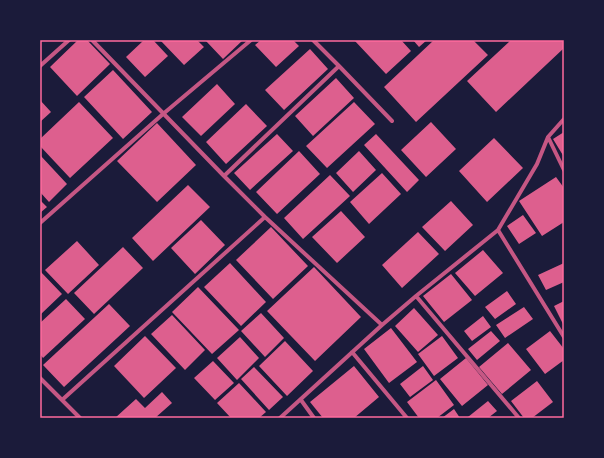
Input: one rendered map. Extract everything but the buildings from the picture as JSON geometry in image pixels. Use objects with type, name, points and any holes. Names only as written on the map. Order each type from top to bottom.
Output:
[{"type":"street","points":[[40,66],[69,40]]},
{"type":"street","points":[[92,40],[265,217],[382,325]]},
{"type":"street","points":[[40,223],[251,40]]},
{"type":"street","points":[[313,40],[392,121]]},
{"type":"street","points":[[224,176],[339,66]]},
{"type":"street","points":[[280,418],[382,325],[498,230],[537,164],[548,137],[564,119]]},
{"type":"street","points":[[548,137],[564,170]]},
{"type":"street","points":[[62,400],[265,217]]},
{"type":"street","points":[[498,230],[564,337]]},
{"type":"street","points":[[416,296],[519,418]]},
{"type":"street","points":[[352,352],[407,418]]},
{"type":"street","points":[[40,378],[80,418]]},
{"type":"street","points":[[301,400],[314,418]]}]
